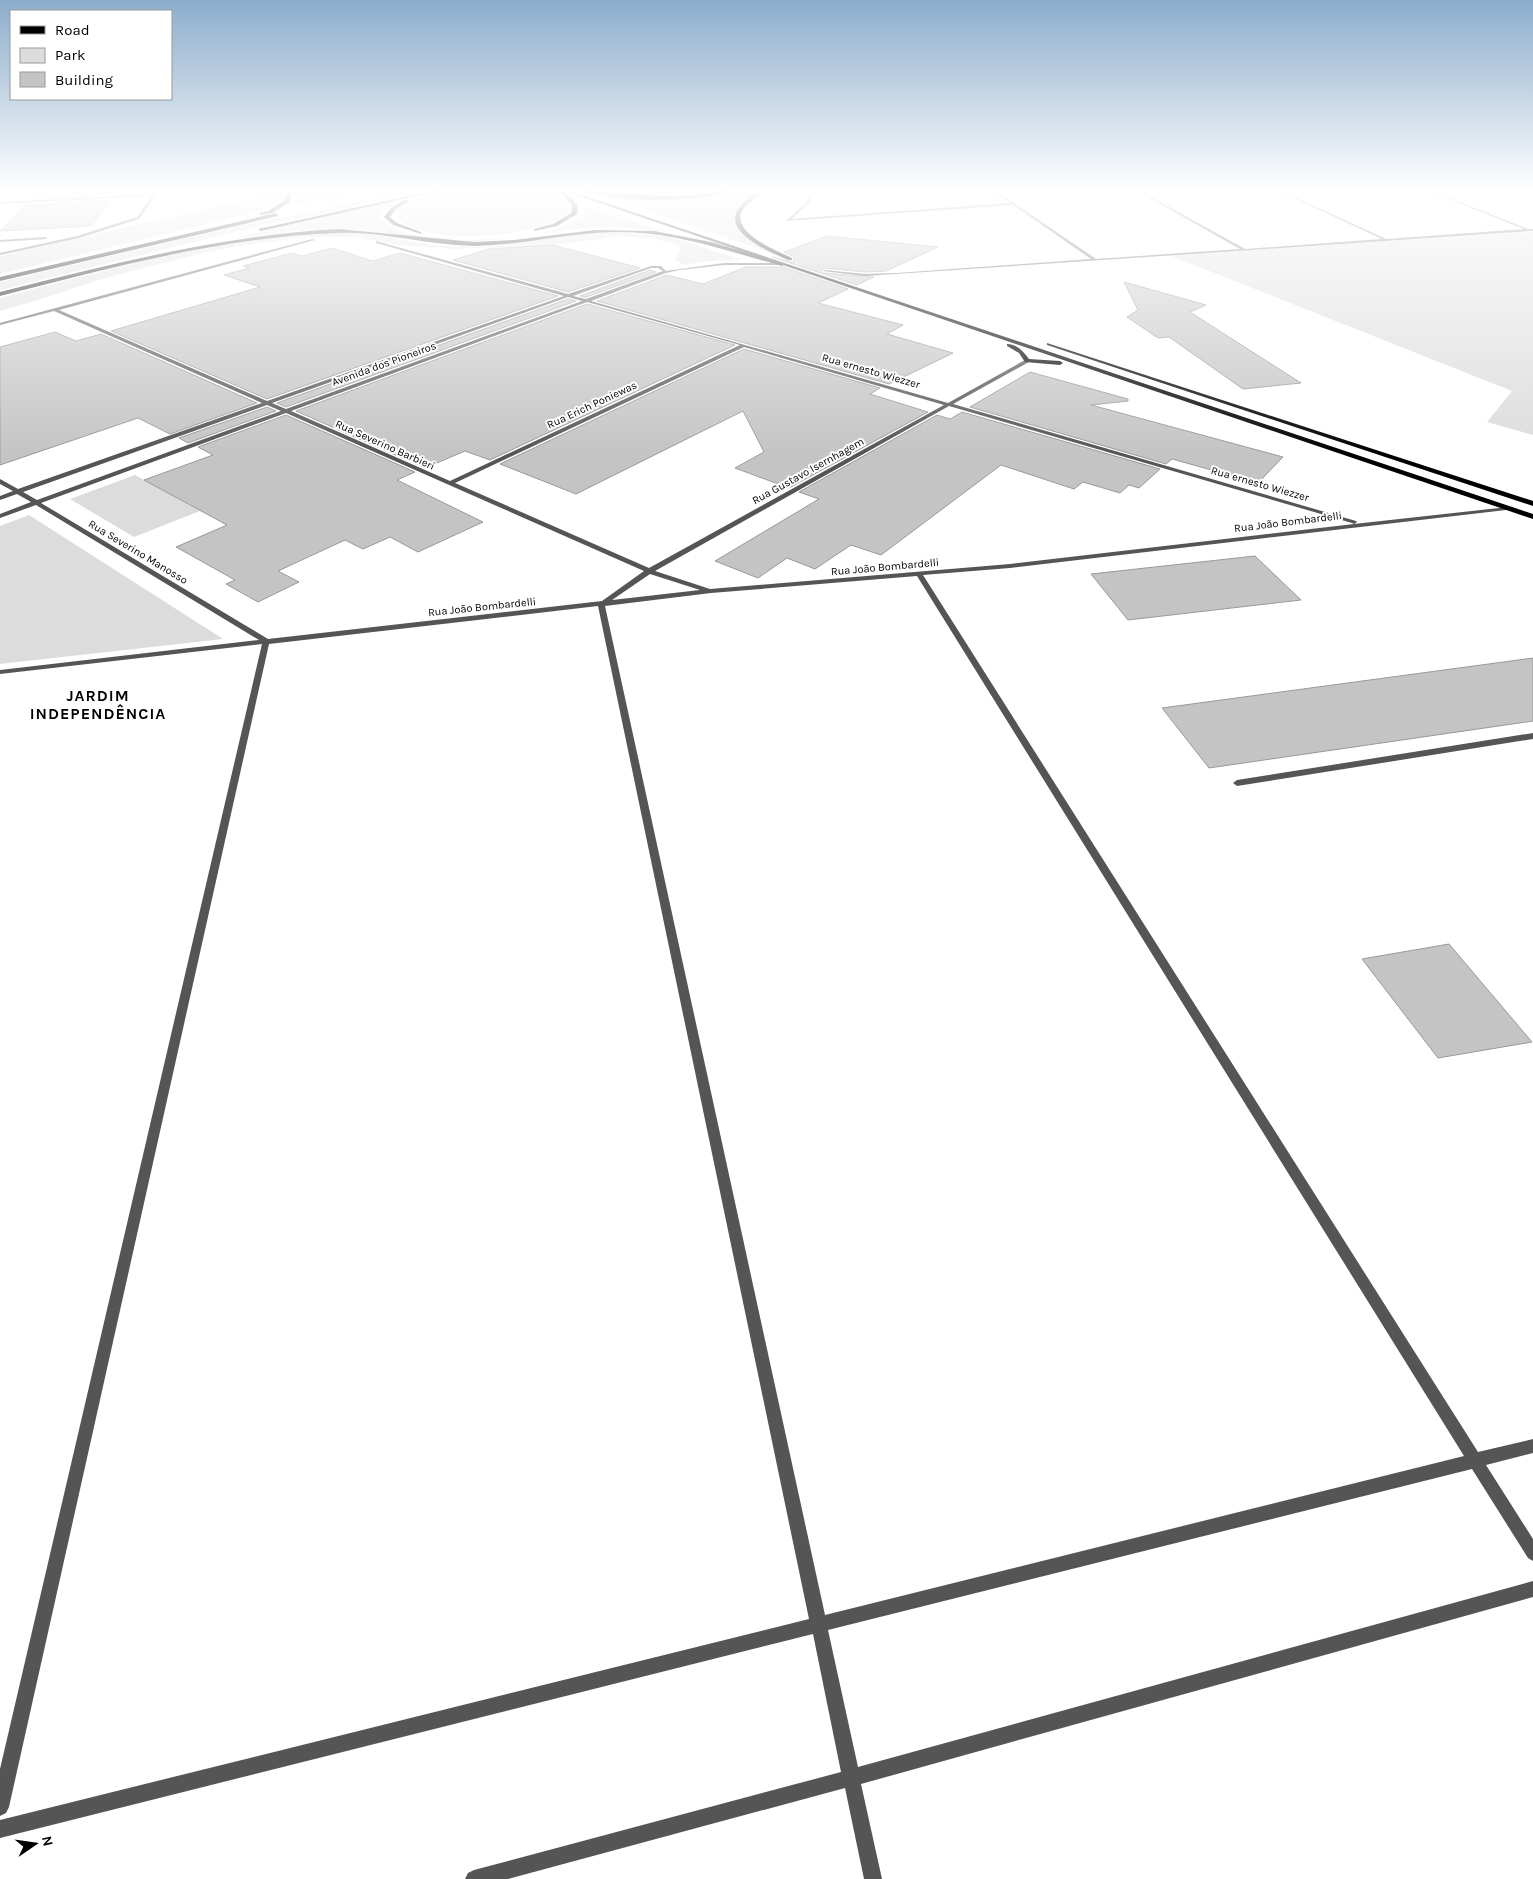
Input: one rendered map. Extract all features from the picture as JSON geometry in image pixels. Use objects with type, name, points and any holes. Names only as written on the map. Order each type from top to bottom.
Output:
[{"type":"highway","points":[[0,294],[63,278]]},
{"type":"main road","points":[[823,278],[1533,517]]},
{"type":"main road","points":[[845,278],[891,293]]},
{"type":"main road","points":[[985,332],[1021,352],[1027,361],[1083,365]]},
{"type":"main road","points":[[1042,342],[1533,504]]},
{"type":"street","points":[[0,324],[172,278]]},
{"type":"street","name":"Rua ernesto Wiezzer","points":[[508,278],[744,344],[1359,524]]},
{"type":"street","points":[[0,498],[619,278]]},
{"type":"street","name":"Avenida dos Pioneiros","points":[[0,516],[650,278]]},
{"type":"street","name":"Rua Severino Barbieri","points":[[54,309],[649,571],[711,592]]},
{"type":"street","points":[[468,332],[485,338]]},
{"type":"street","name":"Rua Erich Poniewas","points":[[449,484],[744,344]]},
{"type":"street","name":"Rua Gustavo Isernhagem","points":[[601,605],[649,571],[1027,361]]},
{"type":"street","points":[[362,370],[381,376]]},
{"type":"street","name":"Rua Severino Manosso","points":[[0,481],[266,641]]},
{"type":"street","name":"Rua João Bombardelli","points":[[0,672],[711,592],[1010,566],[1506,508]]},
{"type":"street","points":[[919,574],[1533,1553]]},
{"type":"street","points":[[601,605],[873,1879]]},
{"type":"street","points":[[0,1807],[266,641]]},
{"type":"street","points":[[1237,783],[1533,736]]},
{"type":"street","points":[[0,1829],[1533,1446]]},
{"type":"street","points":[[474,1879],[851,1778],[1533,1589]]},
{"type":"green space","points":[[18,278],[50,278],[0,290],[0,282]]},
{"type":"green space","points":[[77,278],[106,278],[0,311],[0,298]]},
{"type":"green space","points":[[1226,278],[1533,278],[1533,435],[1487,422],[1512,391]]},
{"type":"green space","points":[[135,475],[200,511],[134,537],[70,499]]},
{"type":"green space","points":[[29,515],[223,639],[0,664],[0,526]]},
{"type":"building","points":[[232,278],[491,278],[558,296],[267,399],[111,331],[260,287]]},
{"type":"building","points":[[517,278],[611,278],[568,292]]},
{"type":"building","points":[[629,278],[640,278],[586,297],[580,296]]},
{"type":"building","points":[[660,278],[678,278],[703,284],[719,278],[815,278],[848,289],[818,303],[903,325],[887,334],[953,353],[889,384],[597,301]]},
{"type":"building","points":[[835,278],[873,278],[857,285]]},
{"type":"building","points":[[1124,282],[1206,305],[1190,312],[1301,383],[1243,389],[1169,337],[1158,338],[1127,317],[1138,310]]},
{"type":"building","points":[[568,299],[576,301],[286,407],[277,403]]},
{"type":"building","points":[[587,304],[735,345],[490,460],[465,451],[425,468],[296,411]]},
{"type":"building","points":[[55,332],[76,341],[101,334],[257,403],[170,434],[138,418],[0,465],[0,347]]},
{"type":"building","points":[[744,349],[880,388],[870,394],[928,412],[789,488],[735,468],[764,452],[743,411],[576,494],[500,464]]},
{"type":"building","points":[[1030,372],[1128,399],[1128,401],[1091,405],[1283,457],[1258,483],[1172,459],[1166,464],[970,407]]},
{"type":"building","points":[[267,407],[276,411],[188,443],[179,438]]},
{"type":"building","points":[[962,412],[1160,469],[1139,488],[1129,485],[1120,493],[1083,482],[1074,489],[1001,465],[881,555],[851,545],[815,569],[787,558],[758,578],[715,561],[819,499],[799,492],[937,415],[950,419]]},
{"type":"building","points":[[286,415],[415,472],[397,480],[483,522],[418,552],[390,537],[363,549],[345,540],[278,571],[299,582],[258,602],[226,584],[235,580],[176,547],[227,525],[144,480],[213,455],[198,447]]},
{"type":"building","points":[[1255,556],[1301,600],[1128,620],[1091,574]]},
{"type":"building","points":[[1533,658],[1533,721],[1209,768],[1162,708]]},
{"type":"building","points":[[1449,944],[1532,1042],[1438,1058],[1362,959]]},
{"type":"district","name":"JARDIM INDEPENDÊNCIA","points":[[98,704]]}]
